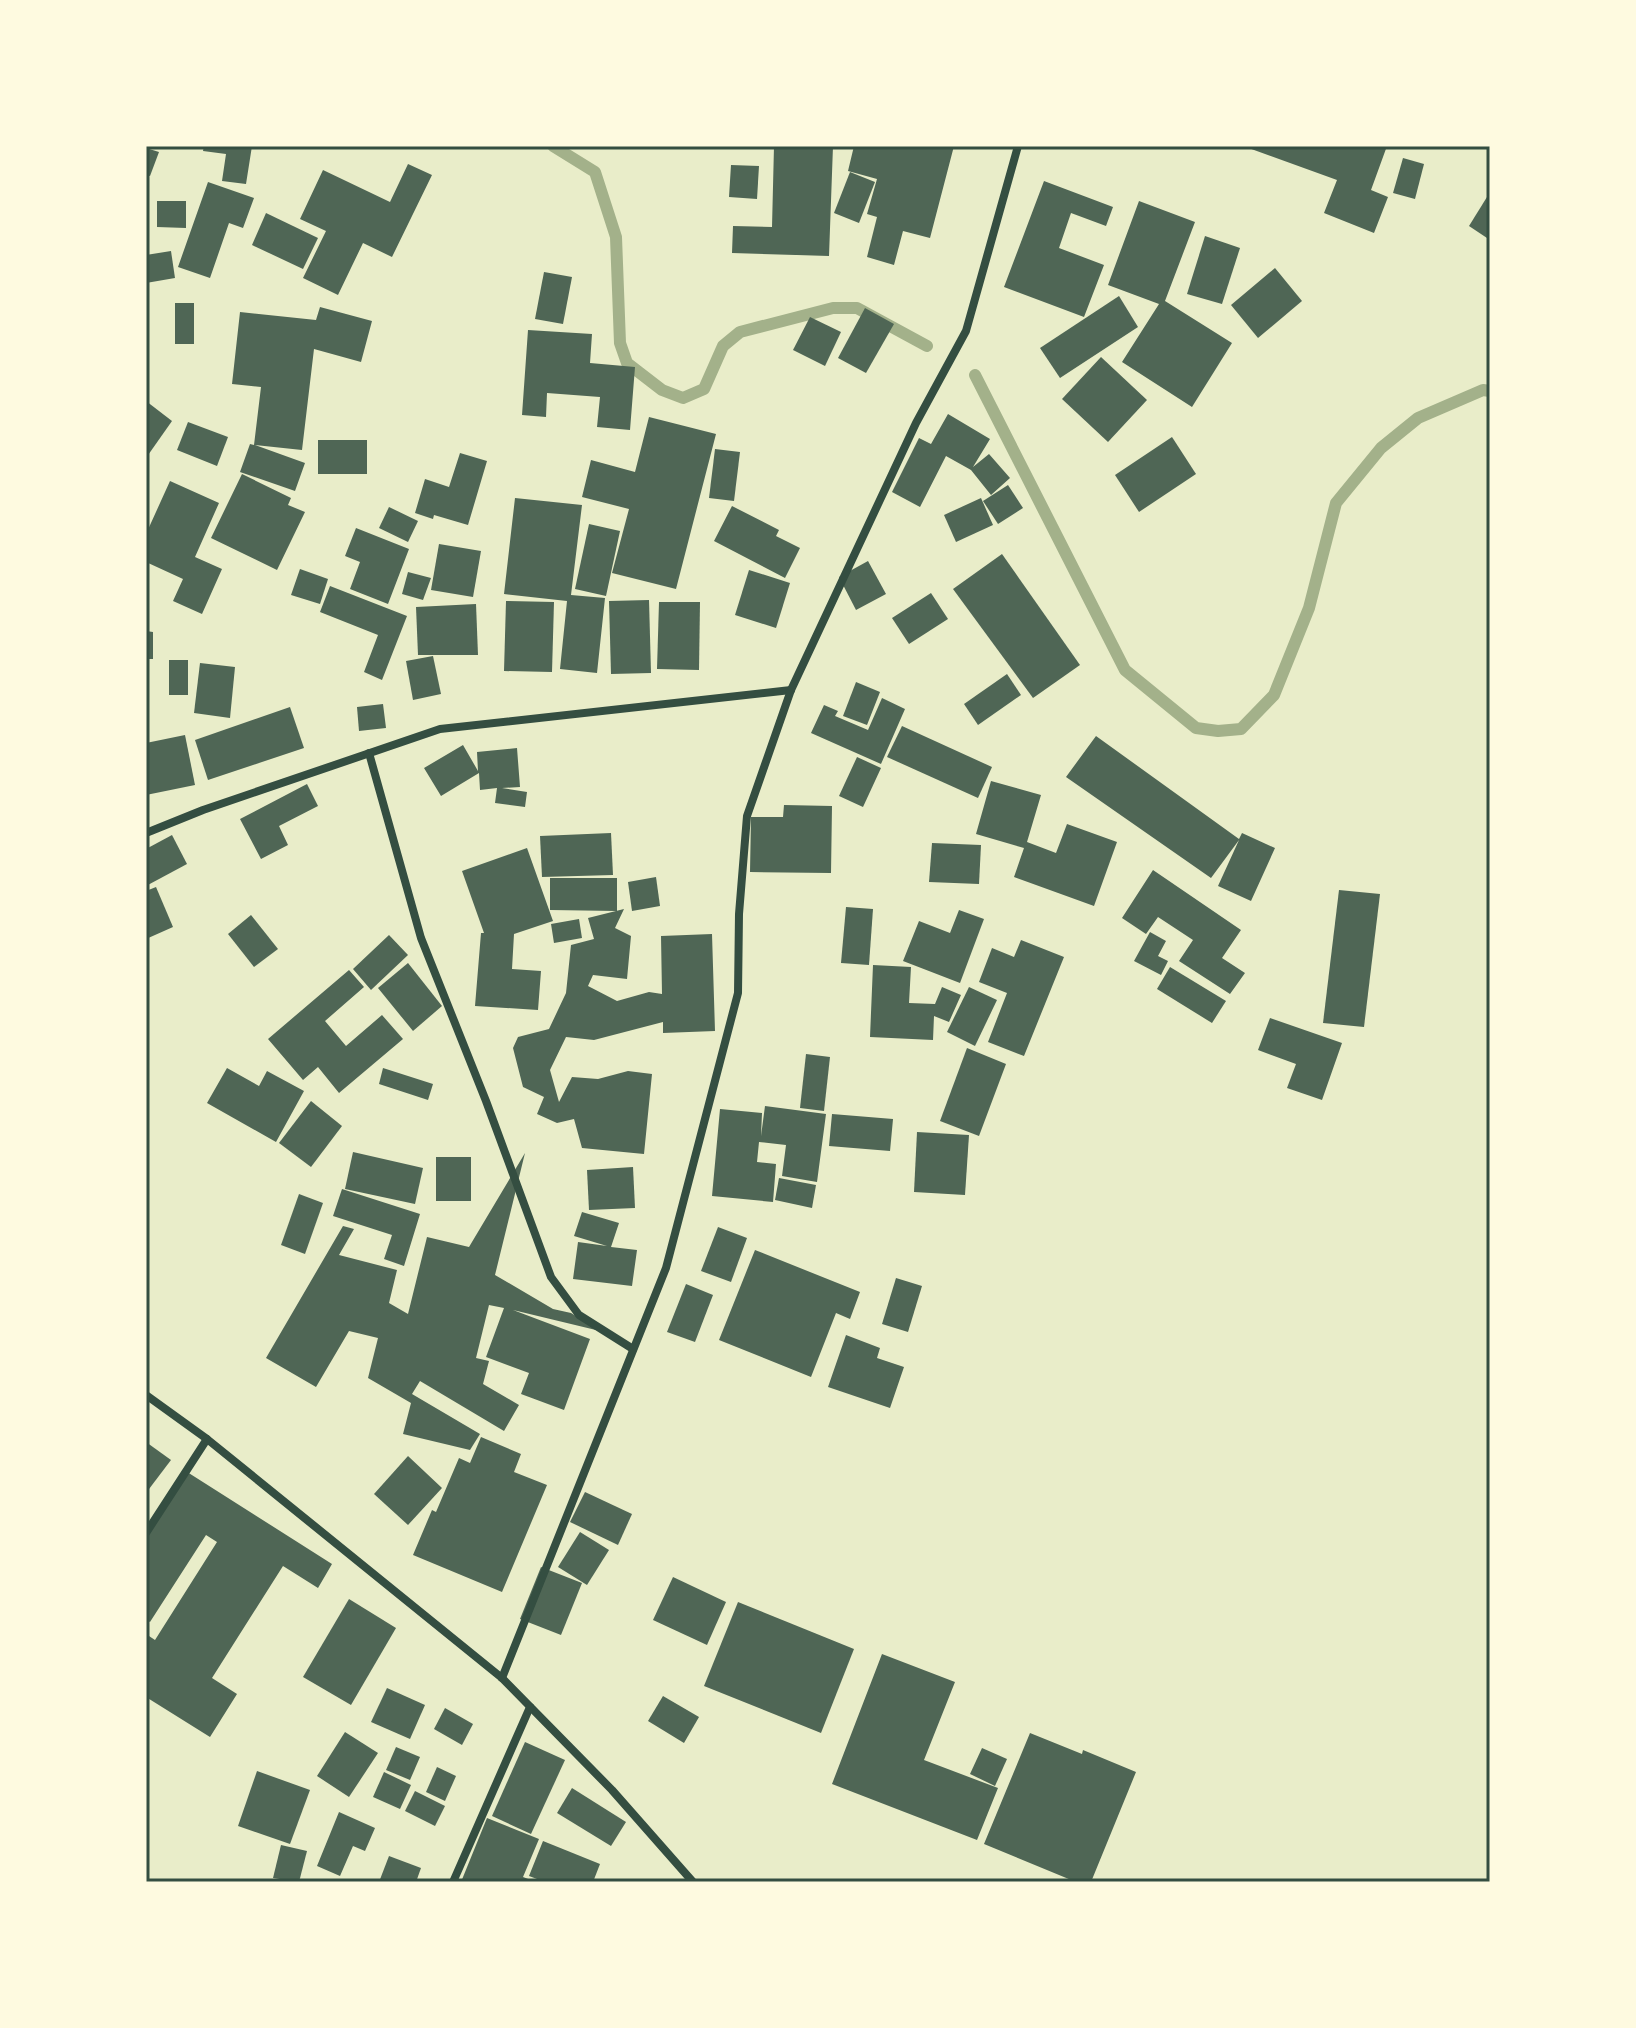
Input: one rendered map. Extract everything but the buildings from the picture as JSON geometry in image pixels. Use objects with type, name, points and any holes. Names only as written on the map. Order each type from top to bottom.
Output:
[{"type":"street","points":[[502,1678],[666,1268],[738,993],[739,914],[747,816],[791,690],[916,423],[966,331],[1018,146]]},
{"type":"street","points":[[146,833],[203,810],[440,729],[791,690]]},
{"type":"street","points":[[369,753],[421,938],[551,1277],[579,1315],[633,1349]]},
{"type":"street","points":[[146,1395],[207,1439],[502,1678],[612,1790],[693,1882]]},
{"type":"street","points":[[146,1533],[207,1439]]},
{"type":"street","points":[[453,1882],[530,1707]]},
{"type":"waterway","points":[[553,146],[595,172],[616,237],[620,343],[627,363],[662,390],[683,398],[704,389],[723,346],[740,332],[833,308],[857,308],[927,346]]},
{"type":"waterway","points":[[975,375],[1125,670],[1196,728],[1218,731],[1241,729],[1274,695],[1309,608],[1336,503],[1381,448],[1418,418],[1483,390],[1490,391]]}]
